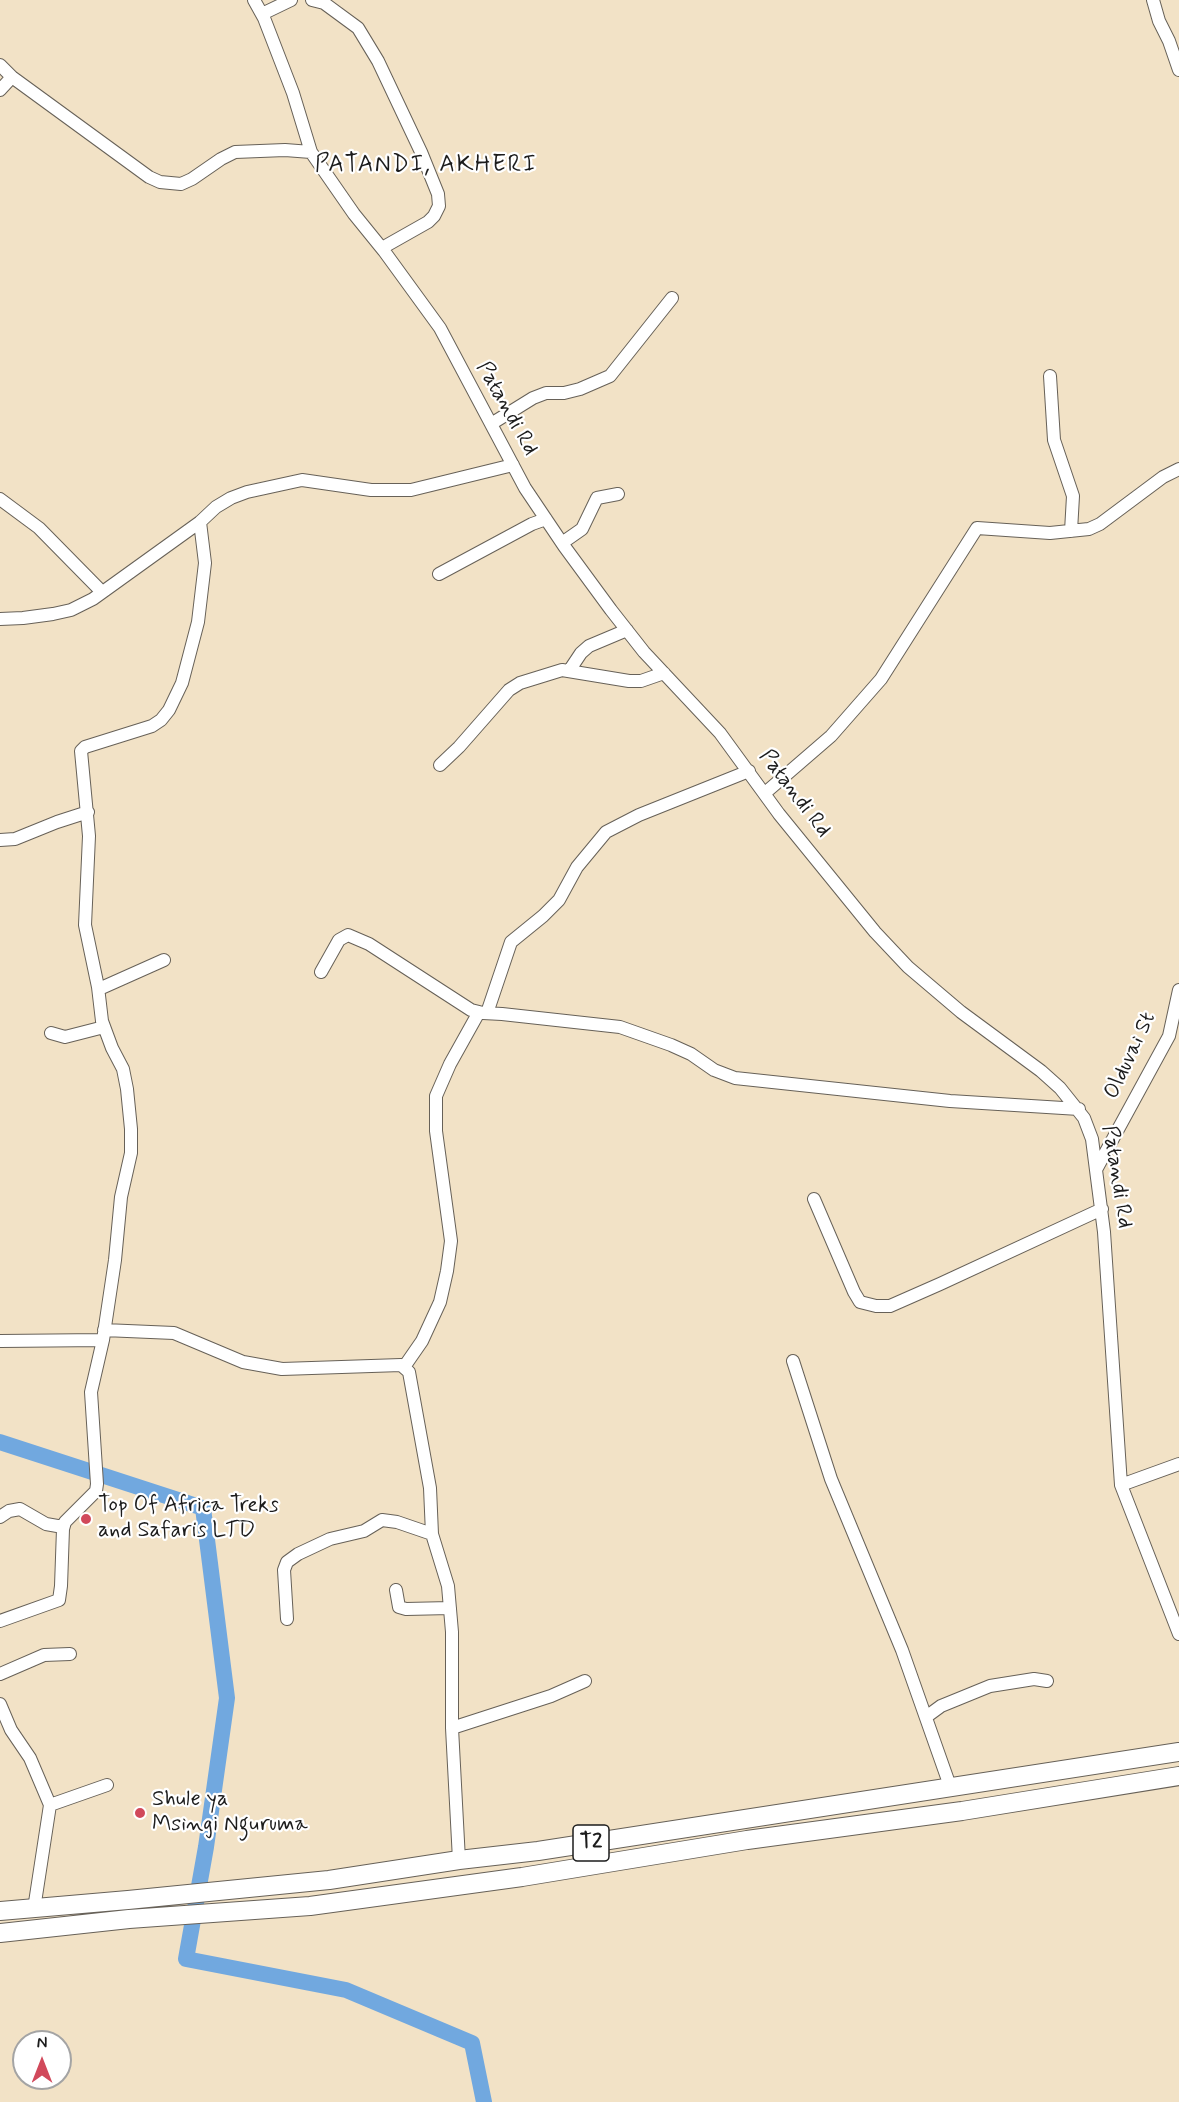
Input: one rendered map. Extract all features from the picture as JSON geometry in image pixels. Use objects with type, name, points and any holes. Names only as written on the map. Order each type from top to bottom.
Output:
[{"type":"highway","name":"T2","points":[[0,1911],[329,1880],[459,1860],[538,1851],[1179,1752]]},
{"type":"highway","name":"T2","points":[[0,1933],[129,1919],[310,1906],[522,1877],[747,1840],[962,1811],[1179,1776]]},
{"type":"highway","points":[[810,1810],[814,1830]]},
{"type":"highway","points":[[742,1820],[747,1840]]},
{"type":"street","name":"Patandi Rd","points":[[254,0],[262,14],[293,93],[311,152],[354,214],[382,248],[440,328],[525,488],[562,543],[644,652],[720,733],[874,932],[908,967],[962,1012],[1041,1071],[1079,1109],[1092,1139],[1102,1209],[1121,1485],[1179,1634]]},
{"type":"street","points":[[262,14],[291,0]]},
{"type":"street","points":[[312,0],[324,3],[357,28],[378,61],[438,194],[439,206],[428,222],[382,248]]},
{"type":"street","points":[[1153,0],[1179,70]]},
{"type":"street","points":[[0,65],[12,77],[149,177],[160,182],[181,184],[235,152],[285,150],[311,152]]},
{"type":"street","points":[[0,90],[12,77]]},
{"type":"street","points":[[491,424],[533,398],[546,393],[570,392],[610,376],[672,298]]},
{"type":"street","points":[[1050,376],[1053,441],[1073,496],[1071,531]]},
{"type":"street","points":[[0,619],[23,618],[71,610],[93,599],[231,498],[290,482],[312,481],[371,490],[411,490],[513,465]]},
{"type":"street","points":[[765,793],[831,736],[881,679],[977,528],[1050,533],[1100,524],[1163,477],[1179,470]]},
{"type":"street","points":[[562,543],[582,530],[597,498],[618,494]]},
{"type":"street","points":[[0,499],[39,528],[102,592]]},
{"type":"street","points":[[439,574],[532,524],[546,519]]},
{"type":"street","points":[[0,1621],[59,1600],[63,1527],[71,1515],[96,1491],[91,1392],[104,1335],[121,1197],[131,1145],[127,1089],[123,1069],[104,1027],[99,990],[85,925],[88,812],[80,754],[82,749],[157,723],[169,710],[182,683],[198,622],[204,574],[200,522]]},
{"type":"street","points":[[569,671],[581,653],[589,646],[627,630]]},
{"type":"street","points":[[440,765],[509,690],[520,683],[555,671],[569,671],[629,681],[641,681],[664,674]]},
{"type":"street","points":[[404,1367],[422,1341],[440,1302],[452,1241],[436,1131],[436,1096],[450,1064],[483,1013],[511,942],[543,916],[558,900],[577,867],[606,832],[639,815],[749,771]]},
{"type":"street","points":[[0,840],[15,839],[88,812]]},
{"type":"street","points":[[321,972],[339,940],[348,935],[369,944],[460,1004],[483,1013],[620,1027],[671,1045],[691,1054],[714,1070],[735,1078],[950,1101],[1079,1109]]},
{"type":"street","points":[[99,990],[164,960]]},
{"type":"street","name":"Olduvai St","points":[[1097,1168],[1167,1040],[1179,990]]},
{"type":"street","points":[[51,1033],[65,1037],[104,1027]]},
{"type":"street","points":[[1167,1040],[1179,1035]]},
{"type":"street","points":[[112,1047],[109,1052],[112,1069]]},
{"type":"street","points":[[814,1199],[854,1292],[860,1302],[876,1306],[890,1306],[1102,1209]]},
{"type":"street","points":[[0,1341],[174,1333],[243,1362],[282,1370],[397,1365],[409,1372],[430,1488],[432,1534],[448,1586],[459,1860]]},
{"type":"street","points":[[793,1361],[831,1479],[879,1592],[950,1786]]},
{"type":"street","points":[[1121,1485],[1179,1464]]},
{"type":"street","points":[[0,1517],[9,1511],[20,1509],[46,1524],[63,1527]]},
{"type":"street","points":[[287,1619],[284,1570],[287,1562],[298,1554],[330,1539],[364,1531],[382,1520],[397,1522],[432,1534]]},
{"type":"street","points":[[396,1590],[399,1607],[406,1609],[450,1608]]},
{"type":"street","points":[[0,1674],[44,1655],[70,1654]]},
{"type":"street","points":[[926,1717],[941,1706],[990,1686],[1034,1679],[1047,1681]]},
{"type":"street","points":[[452,1728],[550,1696],[585,1681]]},
{"type":"street","points":[[0,1704],[10,1730],[30,1758],[50,1805],[34,1908]]},
{"type":"street","points":[[50,1805],[107,1785]]},
{"type":"waterway","points":[[0,1442],[203,1508],[227,1698],[206,1847],[186,1959],[346,1990],[472,2043],[484,2102]]},
{"type":"place","name":"Top Of Africa Treks and Safaris LTD","points":[[86,1519]]},
{"type":"place","name":"Shule ya Msingi Nguruma","points":[[140,1813]]},
{"type":"district","name":"PATANDI, AKHERI","points":[[426,166]]}]
